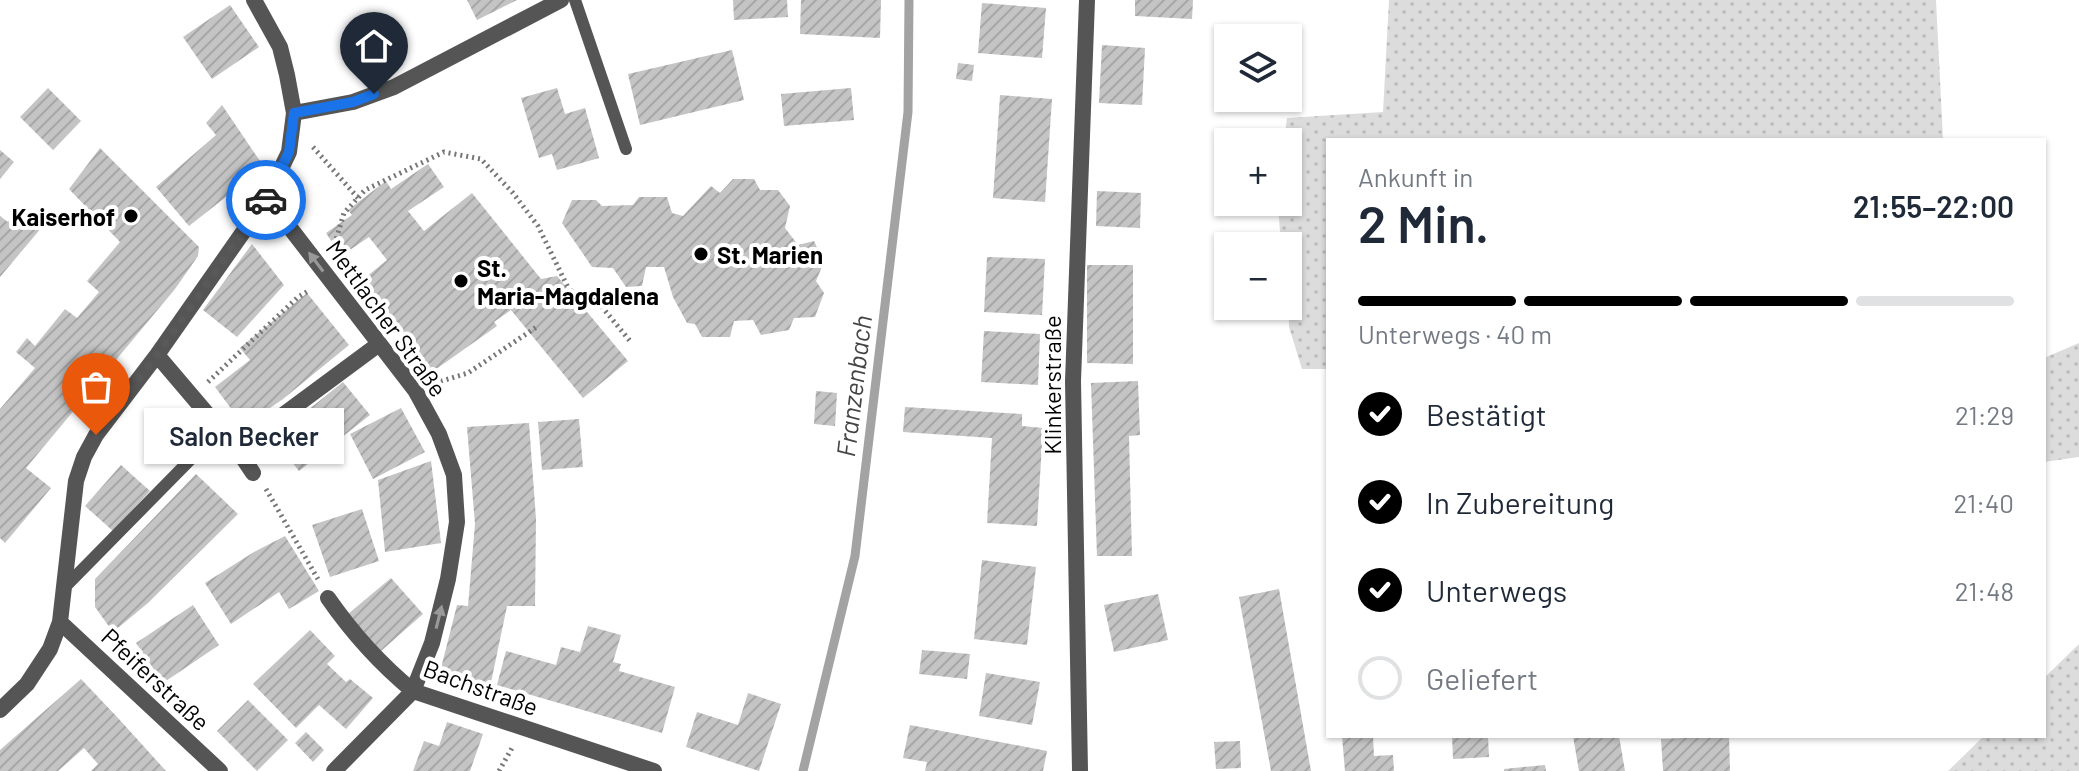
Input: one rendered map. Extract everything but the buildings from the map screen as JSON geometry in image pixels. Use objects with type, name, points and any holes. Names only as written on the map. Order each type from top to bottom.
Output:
[{"type":"street","points":[[0,710],[27,684],[50,649],[60,622],[76,481],[84,457],[96,435],[157,355],[267,198],[289,152],[294,113],[280,47],[254,0]]},
{"type":"street","points":[[294,113],[353,102],[394,87],[561,0]]},
{"type":"street","name":"Klinkerstraße","points":[[1080,771],[1073,381],[1087,0]]},
{"type":"street","name":"Mettlacher Straße","points":[[267,198],[415,390],[439,434],[454,475],[457,522],[448,579],[432,643],[413,691],[334,771]]},
{"type":"street","points":[[237,449],[379,344]]},
{"type":"street","points":[[157,355],[237,449],[253,473]]},
{"type":"street","name":"Bachstraße","points":[[328,598],[372,654],[413,691],[654,771]]},
{"type":"street","name":"Pfeiferstraße","points":[[60,622],[220,771]]},
{"type":"lane","points":[[575,0],[626,149]]},
{"type":"lane","points":[[64,588],[191,459]]},
{"type":"path","points":[[292,133],[317,149],[358,198]]},
{"type":"path","points":[[341,262],[333,251],[344,213],[365,190],[444,152],[481,159],[538,226],[576,304],[593,296]]},
{"type":"path","points":[[570,291],[593,296],[630,341]]},
{"type":"path","points":[[192,396],[298,297]]},
{"type":"path","points":[[415,390],[468,373],[538,326]]},
{"type":"path","points":[[253,473],[273,498],[328,598]]},
{"type":"shaded area","points":[[1389,0],[1936,0],[1943,138],[1326,138],[1326,369],[1302,369],[1289,327],[1289,320],[1302,320],[1302,232],[1280,232],[1279,216],[1302,216],[1302,128],[1286,128],[1287,118],[1383,112]]},
{"type":"shaded area","points":[[2079,343],[2079,457],[2046,462],[2046,357]]},
{"type":"shaded area","points":[[2079,644],[2079,771],[1948,771],[1982,738],[2046,738],[2046,676]]},
{"type":"waterway","name":"Franzenbach","points":[[803,771],[855,556],[908,112],[909,0]]},
{"type":"way so far","points":[[96,435],[157,355],[266,200]]},
{"type":"place","name":"Kaiserhof","points":[[131,216]]},
{"type":"place","name":"St. Marien","points":[[701,254]]},
{"type":"place","name":"St. Maria-Magdalena","points":[[461,281]]},
{"type":"place","name":"Salon Becker","points":[[96,435]]},
{"type":"route","points":[[266,200],[289,152],[294,113],[353,102],[374,94]]}]
